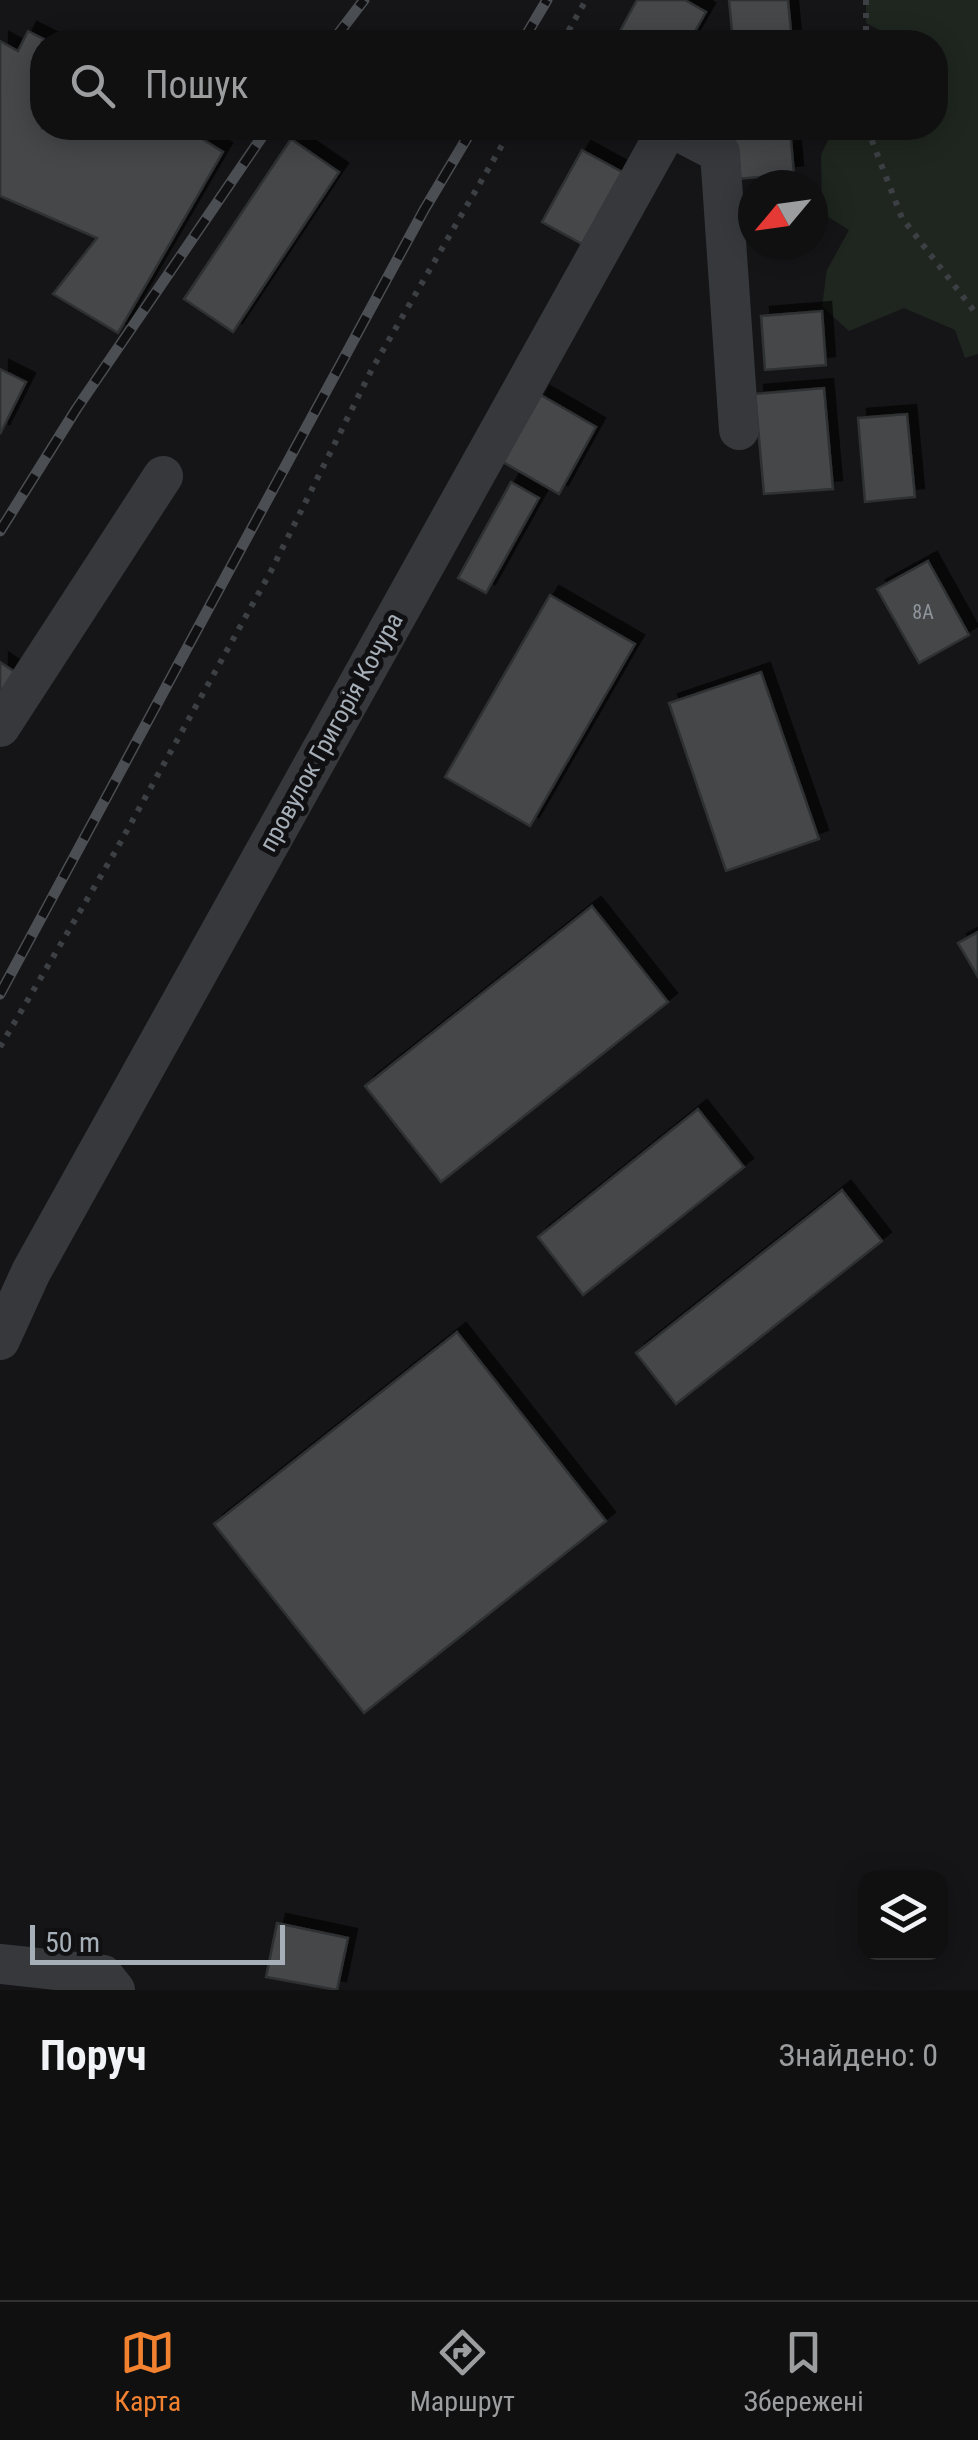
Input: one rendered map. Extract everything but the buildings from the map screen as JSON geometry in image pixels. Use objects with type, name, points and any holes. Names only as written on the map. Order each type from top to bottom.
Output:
[{"type":"street","name":"провулок Григорія Кочура","points":[[0,1340],[40,1254],[663,140]]},
{"type":"street","name":"провулок Григорія Кочура","points":[[695,140],[720,152],[740,430]]},
{"type":"street","points":[[0,727],[163,476]]},
{"type":"street","points":[[0,1964],[103,1975],[115,1990]]},
{"type":"path","points":[[569,30],[586,0]]},
{"type":"path","points":[[866,0],[866,30]]},
{"type":"path","points":[[0,1047],[143,802],[271,570],[372,369],[505,140]]},
{"type":"path","points":[[872,140],[902,218],[978,316]]},
{"type":"shaded area","points":[[866,0],[978,0],[978,354],[965,358],[955,330],[904,308],[849,331],[822,306],[827,270],[849,230],[828,217],[828,170],[821,170],[821,155],[828,140],[948,140],[948,30],[879,30],[866,23]]},
{"type":"railway","points":[[341,30],[364,0]]},
{"type":"railway","points":[[529,30],[547,0]]},
{"type":"railway","points":[[0,531],[77,408],[260,140]]},
{"type":"railway","points":[[0,994],[424,210],[466,140]]}]
